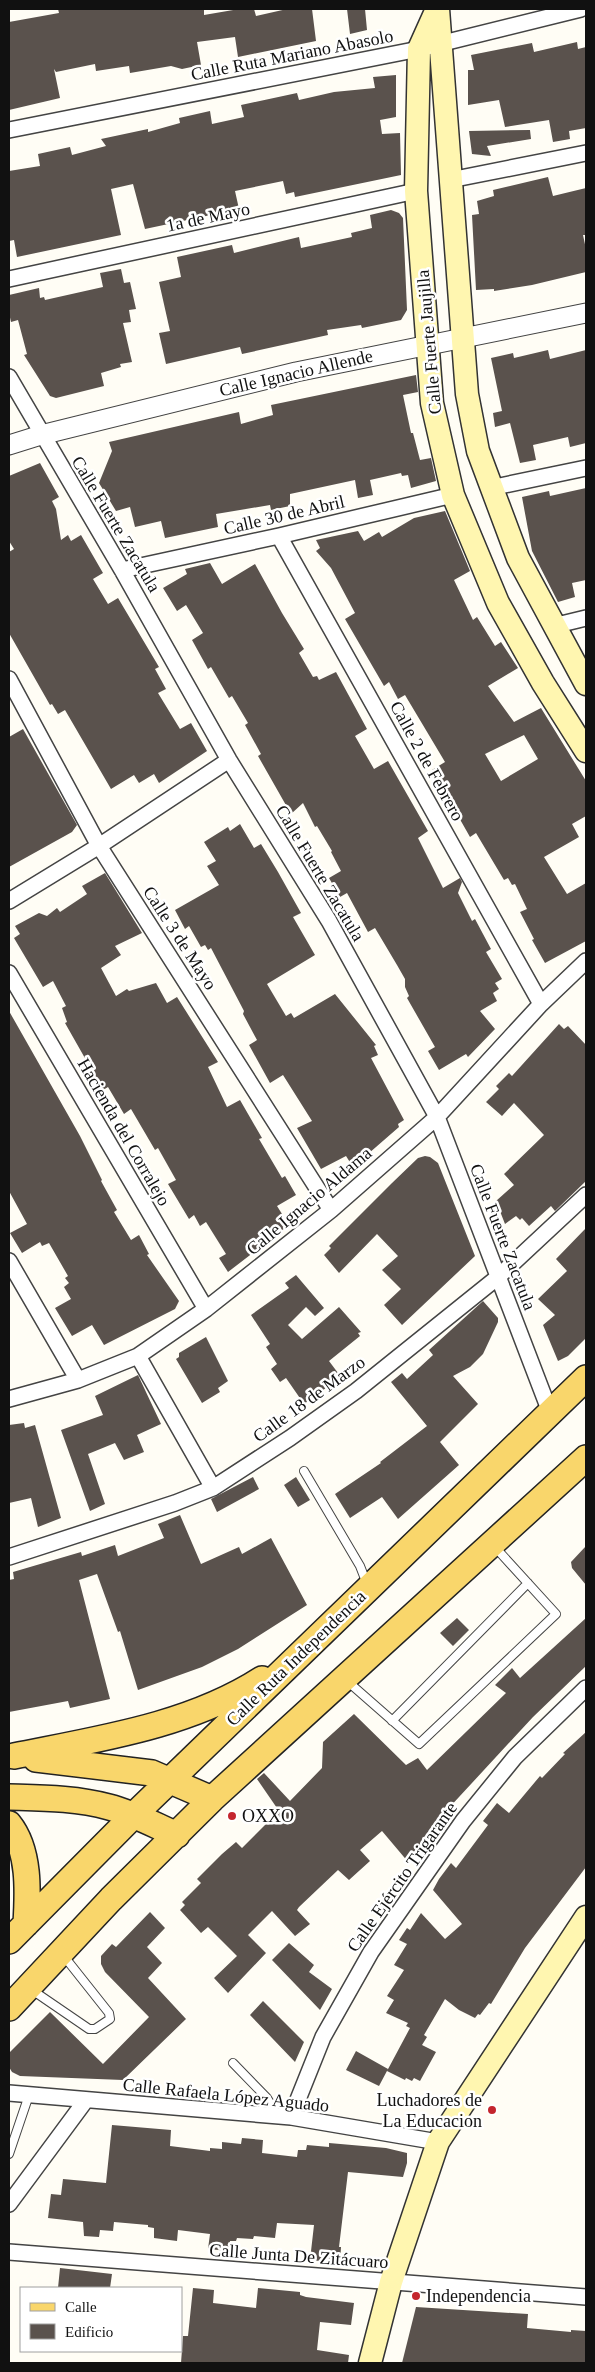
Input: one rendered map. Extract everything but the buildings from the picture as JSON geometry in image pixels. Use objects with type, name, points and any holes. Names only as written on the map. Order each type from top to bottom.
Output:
[{"type":"main road","name":"Calle Fuerte Jaujilla","points":[[437,9],[442,44],[450,180],[467,394],[478,451],[490,488],[518,558],[586,684]]},
{"type":"main road","points":[[418,49],[437,9]]},
{"type":"main road","name":"Calle Fuerte Jaujilla","points":[[418,49],[416,191],[426,345],[432,403],[453,496],[498,603],[543,683],[586,751]]},
{"type":"main road","name":"Calle Ruta Independencia","points":[[9,1941],[134,1815],[586,1378]]},
{"type":"main road","points":[[9,2008],[111,1899],[212,1800],[492,1544],[584,1463]]},
{"type":"main road","points":[[11,1756],[105,1739],[190,1714],[245,1690],[302,1653]]},
{"type":"main road","points":[[11,1756],[152,1773],[212,1800]]},
{"type":"main road","points":[[9,1797],[71,1800],[108,1807],[134,1815],[177,1835]]},
{"type":"main road","points":[[9,1824],[16,1833],[22,1852],[26,1881],[26,1924]]},
{"type":"main road","points":[[370,2363],[390,2282],[438,2142],[586,1917]]},
{"type":"street","name":"Calle Ruta Mariano Abasolo","points":[[9,130],[442,44],[581,9]]},
{"type":"street","points":[[450,180],[586,153]]},
{"type":"street","name":"1a de Mayo","points":[[9,279],[416,191]]},
{"type":"street","name":"Calle Ignacio Allende","points":[[9,445],[41,435],[296,372],[586,313]]},
{"type":"street","name":"Calle Fuerte Zacatula","points":[[9,377],[41,435],[122,570],[228,760],[329,921],[437,1117],[550,1412]]},
{"type":"street","points":[[490,488],[586,468]]},
{"type":"street","name":"Calle 30 de Abril","points":[[122,570],[453,496]]},
{"type":"street","name":"Calle 2 de Febrero","points":[[279,536],[541,1004]]},
{"type":"street","points":[[553,626],[586,618]]},
{"type":"street","name":"Calle 3 de Mayo","points":[[9,679],[98,846],[331,1210]]},
{"type":"street","points":[[9,900],[98,846],[228,760]]},
{"type":"street","name":"Calle Ignacio Aldama","points":[[9,1399],[78,1380],[138,1356],[206,1309],[331,1210],[437,1117],[541,1004],[586,961]]},
{"type":"street","name":"Hacienda del Corralejo","points":[[9,973],[206,1309]]},
{"type":"street","name":"Calle 18 de Marzo","points":[[9,1557],[175,1503],[213,1488],[290,1438],[356,1391],[498,1277],[586,1195]]},
{"type":"street","points":[[9,1261],[78,1380]]},
{"type":"street","points":[[138,1356],[213,1488]]},
{"type":"street","name":"Calle Ejército Trigarante","points":[[284,2116],[323,2037],[371,1952],[463,1821],[515,1757],[586,1688]]},
{"type":"street","name":"Calle Rafaela López Aguado","points":[[9,2093],[284,2116],[438,2142]]},
{"type":"street","points":[[9,2204],[86,2100]]},
{"type":"street","name":"Calle Junta De Zitácuaro","points":[[9,2252],[586,2297]]},
{"type":"lane","points":[[304,1471],[360,1566],[369,1588]]},
{"type":"lane","points":[[345,1679],[418,1744],[556,1614],[492,1544]]},
{"type":"lane","points":[[392,1721],[528,1583]]},
{"type":"lane","points":[[28,1987],[89,2029],[95,2029],[110,2019],[109,2013],[61,1952]]},
{"type":"lane","points":[[233,2063],[284,2116]]},
{"type":"lane","points":[[9,2154],[29,2095]]},
{"type":"place","name":"OXXO","points":[[232,1816]]},
{"type":"place","name":"Luchadores de La Educacion","points":[[492,2110]]},
{"type":"place","name":"Independencia","points":[[416,2296]]}]
